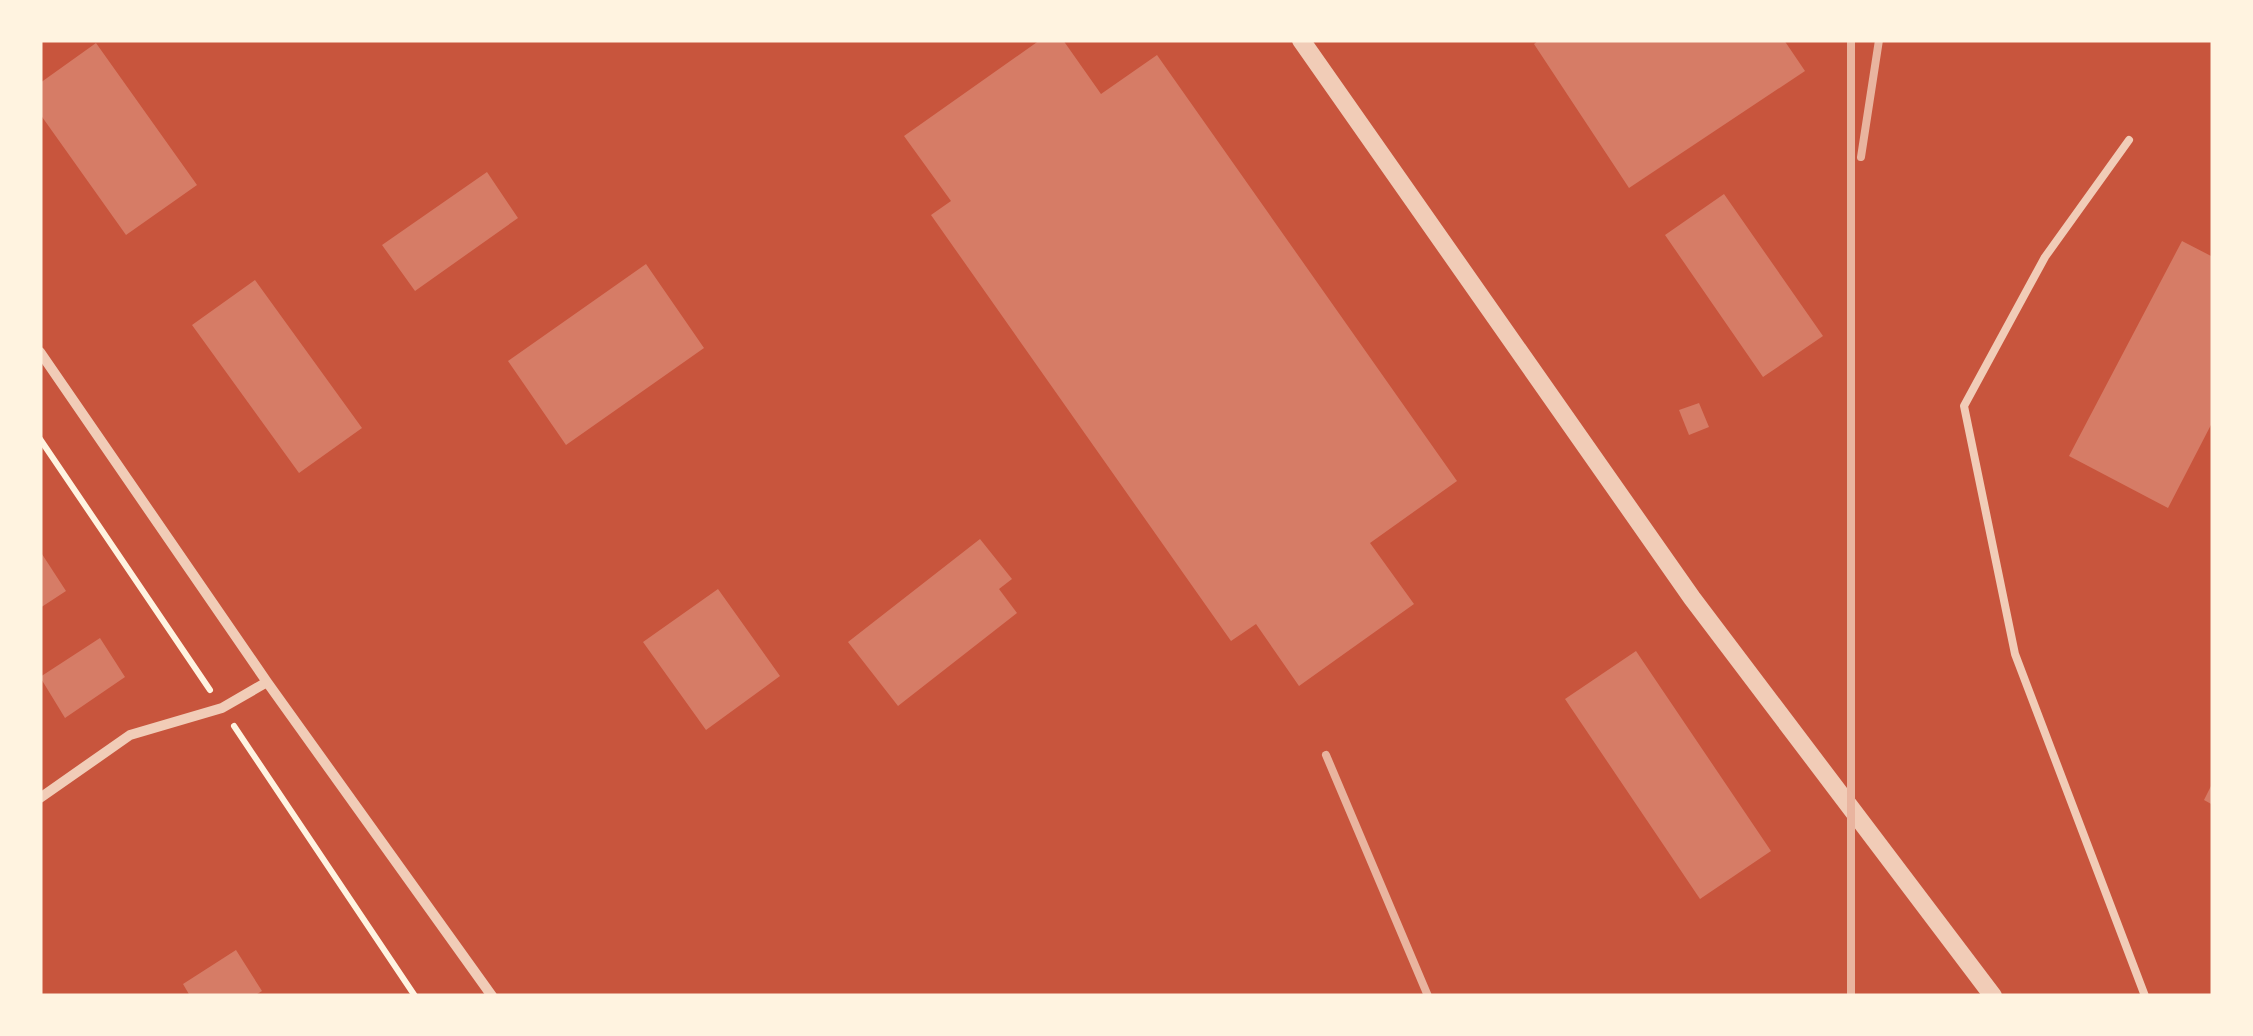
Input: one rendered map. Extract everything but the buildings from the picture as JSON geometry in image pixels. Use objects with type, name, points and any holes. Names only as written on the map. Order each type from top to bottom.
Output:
[{"type":"street","points":[[1300,40],[1692,598],[1993,996]]},
{"type":"street","points":[[40,352],[267,682],[492,996]]},
{"type":"street","points":[[40,798],[130,735],[222,708],[267,682]]},
{"type":"lane","points":[[2129,140],[2045,257],[1964,406],[2015,654],[2145,996]]},
{"type":"railway","points":[[1851,40],[1851,996]]},
{"type":"railway","points":[[1861,157],[1879,40]]},
{"type":"railway","points":[[1326,755],[1428,996]]}]
